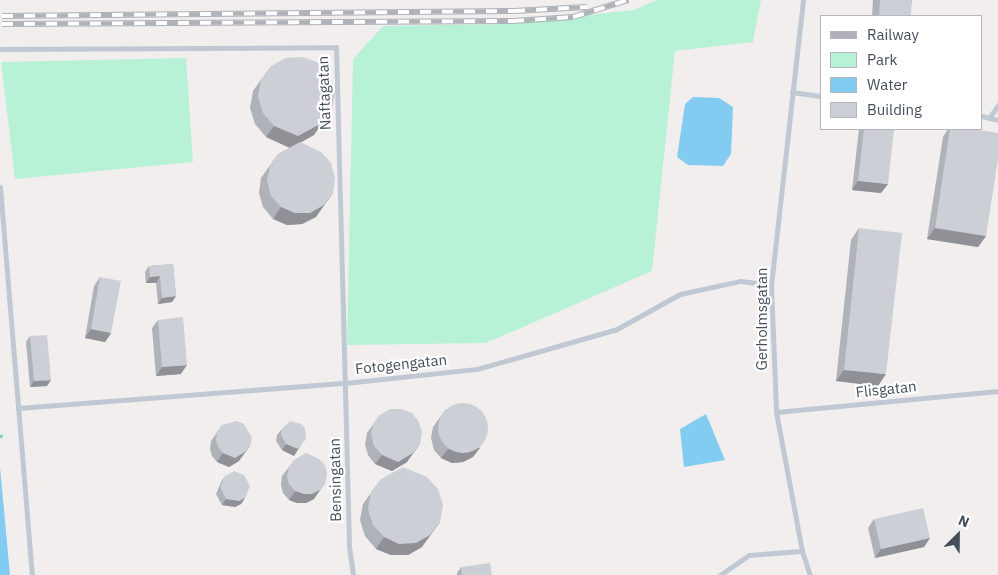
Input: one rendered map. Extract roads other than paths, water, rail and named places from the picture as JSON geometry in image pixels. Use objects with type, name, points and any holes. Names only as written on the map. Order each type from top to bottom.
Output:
[{"type":"lane","name":"Gerholmsgatan","points":[[803,0],[771,285],[776,412],[802,551],[810,575]]},
{"type":"lane","name":"Naftagatan","points":[[0,49],[336,47],[345,383]]},
{"type":"lane","points":[[792,92],[820,96]]},
{"type":"lane","points":[[989,118],[998,105]]},
{"type":"lane","points":[[983,116],[998,120]]},
{"type":"lane","points":[[0,186],[32,575]]},
{"type":"lane","name":"Fotogengatan","points":[[18,408],[345,383],[477,369],[617,329],[680,294],[740,281],[771,285]]},
{"type":"lane","name":"Bensingatan","points":[[345,383],[349,546],[353,575]]},
{"type":"lane","name":"Flisgatan","points":[[776,412],[998,390]]},
{"type":"lane","points":[[720,575],[749,555],[802,551]]},
{"type":"water","points":[[693,97],[719,98],[733,107],[731,154],[723,166],[688,165],[677,157],[685,104]]},
{"type":"water","points":[[706,414],[725,460],[684,467],[680,429]]},
{"type":"water","points":[[0,467],[10,575],[0,575]]},
{"type":"railway","points":[[2,24],[513,21],[573,17],[628,0]]},
{"type":"railway","points":[[2,16],[514,11],[587,7]]}]
